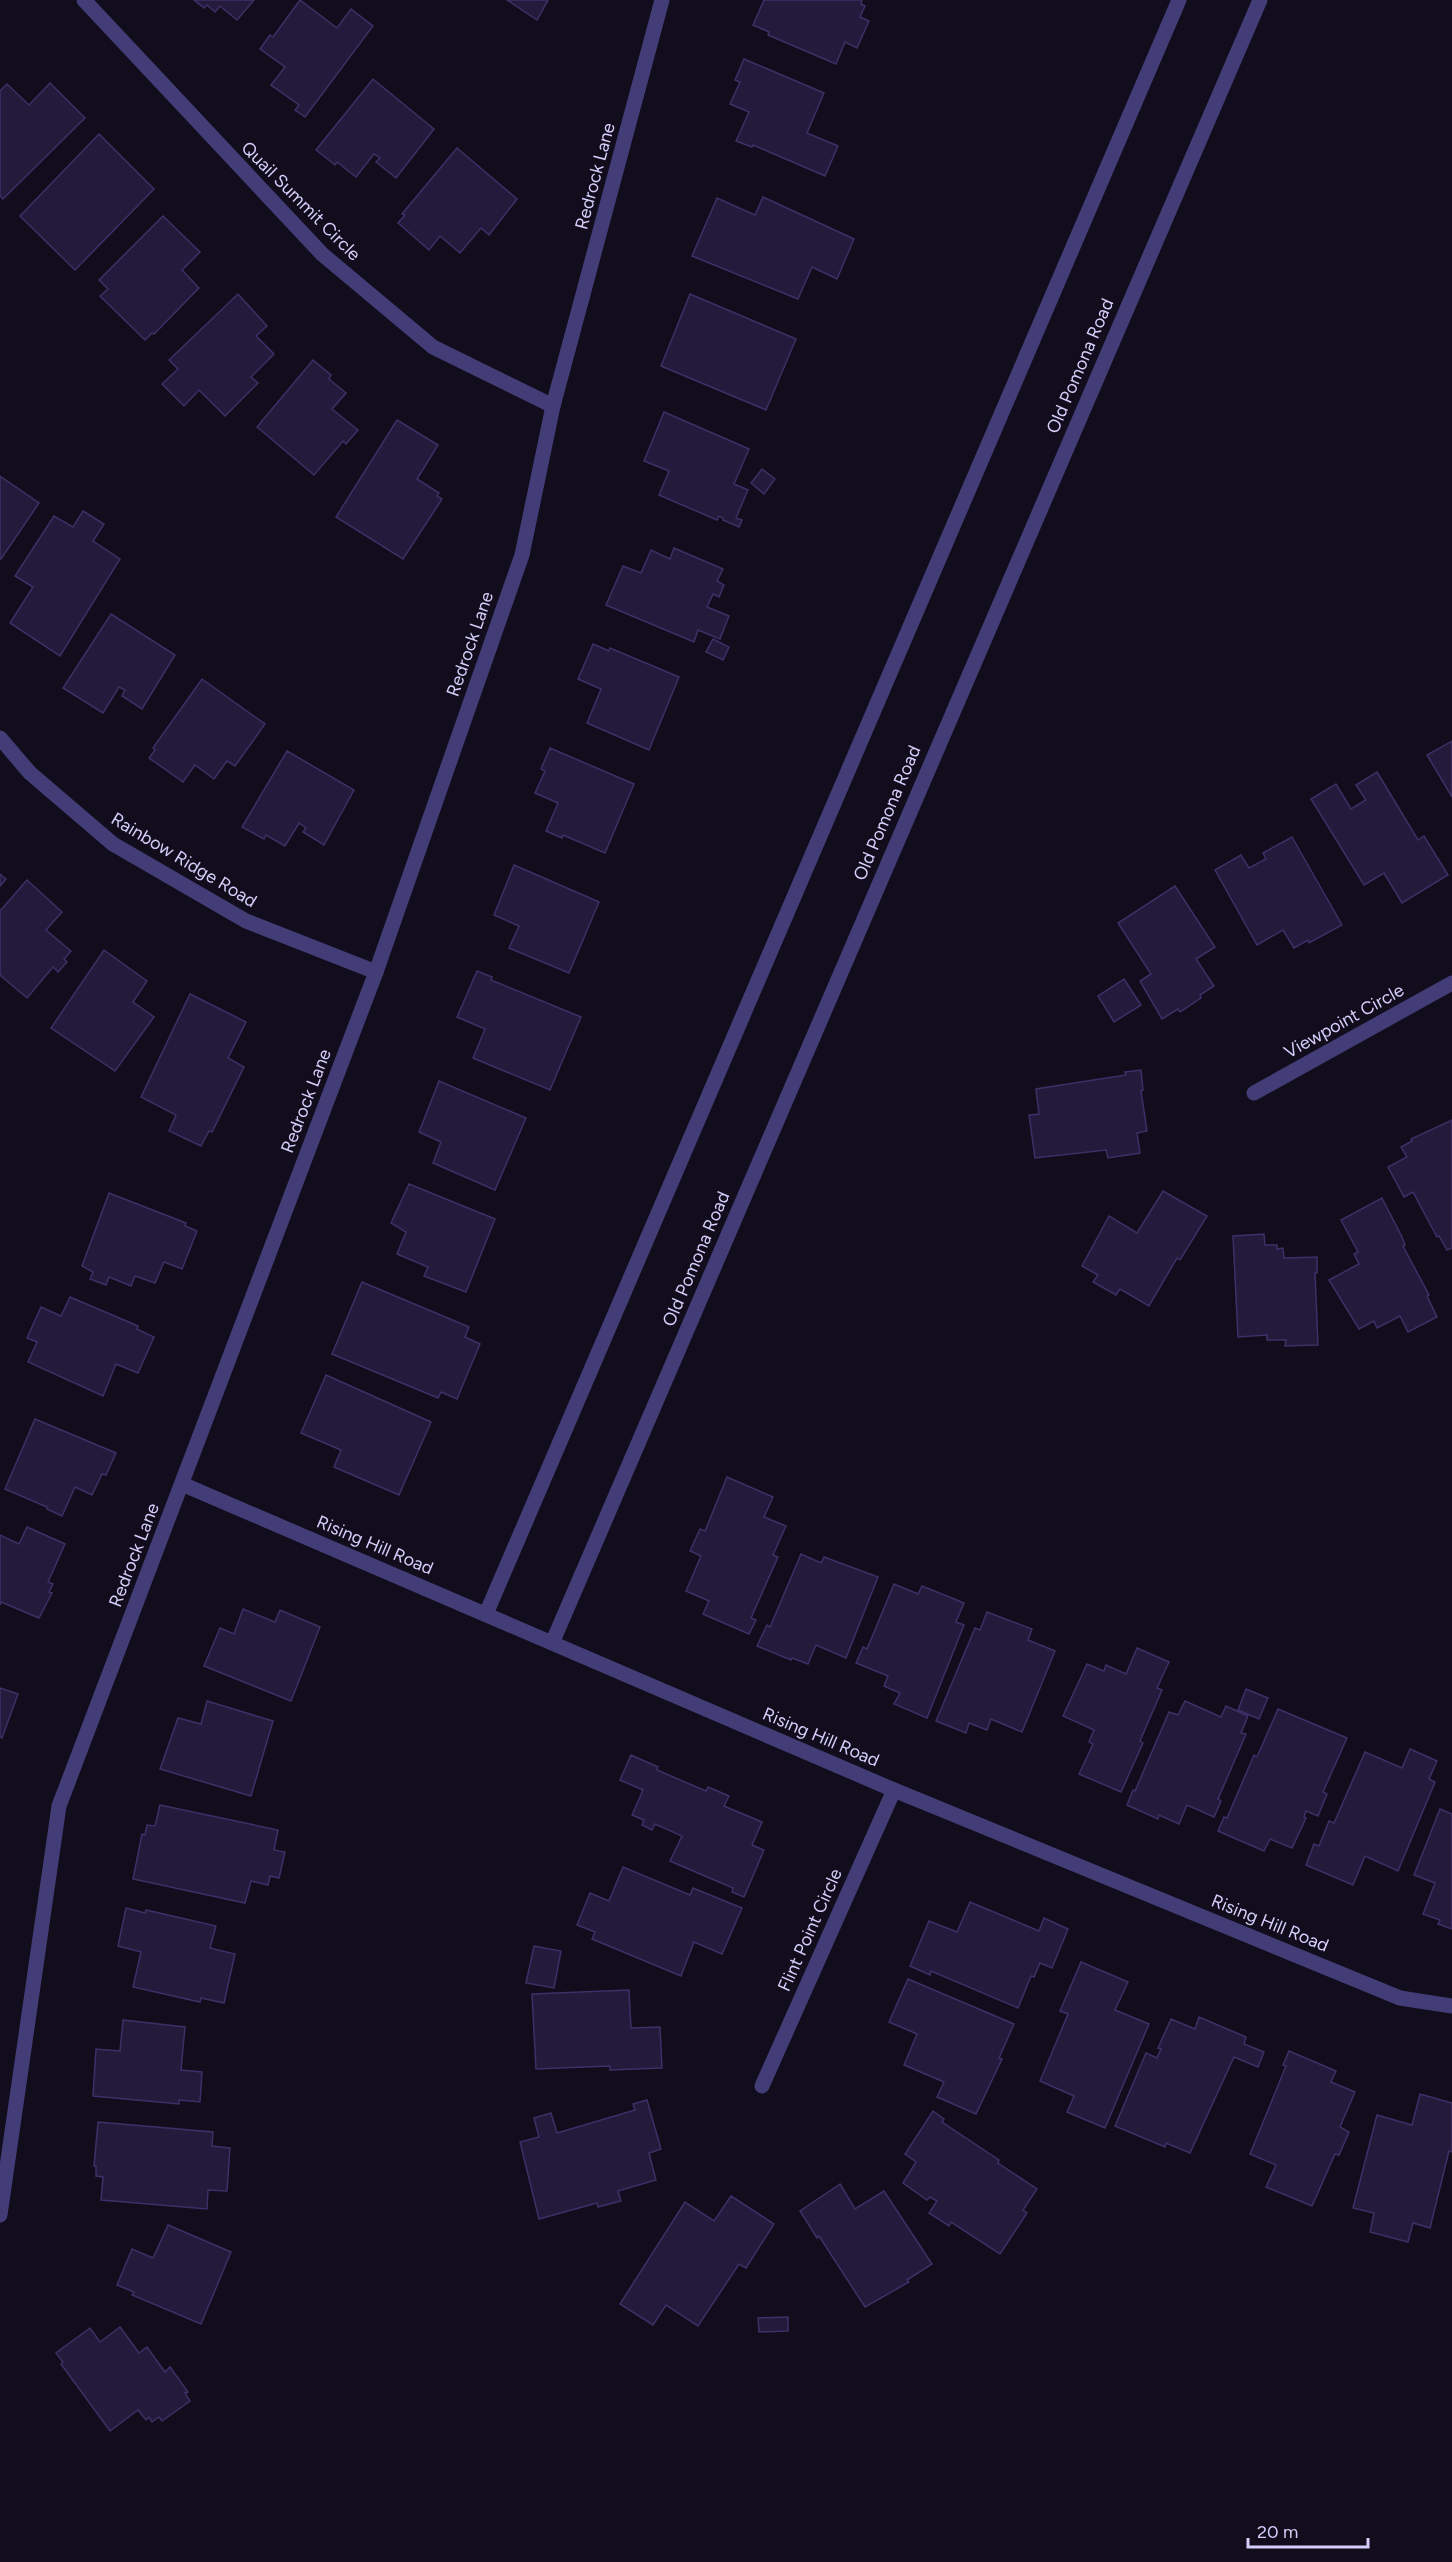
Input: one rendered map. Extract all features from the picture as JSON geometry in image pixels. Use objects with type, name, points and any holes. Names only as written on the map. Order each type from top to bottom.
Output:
[{"type":"street","name":"Quail Summit Circle","points":[[84,0],[322,254],[433,346],[553,406]]},
{"type":"street","name":"Redrock Lane","points":[[0,2215],[59,1806],[376,972],[522,555],[553,406],[662,0]]},
{"type":"street","points":[[486,1614],[1179,0]]},
{"type":"street","name":"Old Pomona Road","points":[[553,1641],[1260,0]]},
{"type":"street","name":"Rainbow Ridge Road","points":[[0,738],[30,773],[113,844],[246,921],[376,972]]},
{"type":"street","name":"Viewpoint Circle","points":[[1254,1093],[1452,983]]},
{"type":"street","name":"Rising Hill Road","points":[[182,1484],[553,1641],[894,1790],[1400,1998],[1452,2006]]},
{"type":"street","name":"Flint Point Circle","points":[[762,2086],[894,1790]]},
{"type":"building","points":[[194,0],[254,0],[237,20],[220,6],[215,12],[207,5],[204,8]]},
{"type":"building","points":[[300,0],[337,28],[351,9],[373,26],[305,117],[295,110],[299,105],[271,85],[285,67],[260,49],[270,35],[273,37]]},
{"type":"building","points":[[507,0],[548,0],[537,20]]},
{"type":"building","points":[[764,0],[862,0],[861,4],[865,6],[860,17],[869,21],[857,48],[845,42],[836,64],[768,35],[769,32],[753,25]]},
{"type":"building","points":[[744,59],[824,93],[807,133],[838,146],[825,176],[753,145],[752,147],[736,141],[749,112],[730,104],[740,82],[735,80]]},
{"type":"building","points":[[373,79],[434,129],[396,178],[376,162],[380,158],[374,154],[356,177],[337,162],[335,165],[316,150]]},
{"type":"building","points":[[50,83],[85,118],[3,199],[0,196],[0,91],[7,84],[29,105]]},
{"type":"building","points":[[99,134],[154,189],[75,270],[20,216]]},
{"type":"building","points":[[457,148],[517,199],[489,235],[481,228],[460,253],[440,236],[429,250],[398,223],[405,215],[402,214]]},
{"type":"building","points":[[763,197],[854,239],[837,279],[812,267],[798,299],[692,256],[717,198],[755,215]]},
{"type":"building","points":[[163,216],[200,252],[182,270],[199,288],[154,334],[152,333],[145,340],[100,296],[108,289],[99,280]]},
{"type":"building","points":[[238,294],[267,326],[256,336],[274,354],[251,377],[258,383],[225,416],[199,390],[184,406],[162,384],[178,369],[169,360]]},
{"type":"building","points":[[690,294],[796,339],[766,410],[661,366]]},
{"type":"building","points":[[313,360],[331,375],[329,379],[346,393],[332,409],[358,430],[346,444],[343,441],[314,475],[257,427]]},
{"type":"building","points":[[664,412],[749,449],[734,484],[748,490],[736,518],[742,520],[739,527],[719,516],[717,520],[659,495],[669,471],[644,461]]},
{"type":"building","points":[[397,420],[438,445],[417,479],[439,493],[437,496],[442,499],[403,559],[336,517]]},
{"type":"building","points":[[762,469],[775,479],[764,494],[751,483]]},
{"type":"building","points":[[0,476],[39,503],[1,559],[0,559]]},
{"type":"building","points":[[83,511],[104,524],[93,541],[120,559],[60,656],[10,623],[33,587],[15,576],[54,516],[73,527]]},
{"type":"building","points":[[674,548],[723,569],[717,581],[724,585],[719,597],[713,594],[707,607],[729,616],[720,639],[698,630],[694,642],[606,605],[623,566],[641,573],[651,550],[670,559]]},
{"type":"building","points":[[111,614],[175,655],[142,709],[122,696],[125,690],[119,687],[103,713],[63,688]]},
{"type":"building","points":[[713,639],[729,647],[723,660],[706,652]]},
{"type":"building","points":[[593,644],[609,651],[610,648],[679,677],[649,750],[587,723],[601,689],[578,679]]},
{"type":"building","points":[[202,679],[265,724],[235,766],[227,761],[214,779],[195,765],[183,782],[149,758],[155,750],[153,748]]},
{"type":"building","points":[[1452,741],[1452,797],[1427,755]]},
{"type":"building","points":[[550,748],[634,784],[605,853],[563,835],[562,838],[546,831],[558,803],[535,793],[545,771],[541,769]]},
{"type":"building","points":[[287,751],[354,790],[324,845],[303,832],[306,828],[299,823],[285,846],[266,835],[264,839],[242,827]]},
{"type":"building","points":[[1377,772],[1418,840],[1424,836],[1448,875],[1402,903],[1384,873],[1364,885],[1311,799],[1336,784],[1351,809],[1366,800],[1356,785]]},
{"type":"building","points":[[1292,837],[1342,925],[1309,943],[1308,940],[1294,948],[1283,930],[1257,945],[1215,870],[1241,855],[1249,868],[1266,859],[1263,853]]},
{"type":"building","points":[[514,865],[599,902],[569,973],[509,948],[519,926],[494,915]]},
{"type":"building","points":[[0,874],[6,879],[0,886]]},
{"type":"building","points":[[27,880],[62,912],[46,930],[71,951],[64,959],[67,962],[58,972],[53,967],[27,998],[0,975],[0,911]]},
{"type":"building","points":[[1175,886],[1215,947],[1196,959],[1214,986],[1180,1012],[1178,1009],[1162,1019],[1140,981],[1151,974],[1118,923]]},
{"type":"building","points":[[104,950],[147,981],[133,1002],[154,1017],[115,1071],[51,1028]]},
{"type":"building","points":[[477,971],[492,977],[491,980],[581,1017],[550,1090],[473,1058],[485,1029],[457,1017]]},
{"type":"building","points":[[1124,979],[1141,1005],[1114,1022],[1098,996]]},
{"type":"building","points":[[190,994],[246,1022],[228,1058],[244,1067],[212,1132],[209,1131],[201,1146],[169,1131],[176,1115],[141,1097]]},
{"type":"building","points":[[1141,1070],[1143,1090],[1141,1091],[1147,1131],[1137,1133],[1140,1153],[1108,1158],[1106,1150],[1035,1158],[1029,1115],[1039,1114],[1036,1089],[1126,1075],[1125,1072]]},
{"type":"building","points":[[439,1081],[526,1118],[495,1190],[433,1163],[441,1142],[419,1132]]},
{"type":"building","points":[[1452,1120],[1452,1248],[1447,1250],[1439,1236],[1437,1237],[1413,1192],[1404,1197],[1388,1167],[1407,1157],[1401,1147],[1412,1141],[1411,1139]]},
{"type":"building","points":[[409,1184],[495,1219],[466,1292],[424,1276],[428,1267],[397,1254],[406,1232],[391,1223]]},
{"type":"building","points":[[1163,1191],[1207,1216],[1180,1260],[1177,1258],[1149,1306],[1120,1289],[1116,1295],[1093,1282],[1098,1275],[1082,1266],[1109,1216],[1137,1233]]},
{"type":"building","points":[[109,1193],[186,1223],[185,1226],[197,1231],[182,1269],[164,1262],[155,1283],[135,1276],[131,1286],[109,1277],[106,1285],[90,1279],[93,1272],[82,1266]]},
{"type":"building","points":[[1382,1198],[1402,1237],[1405,1245],[1403,1246],[1429,1295],[1427,1296],[1437,1317],[1408,1332],[1400,1316],[1377,1328],[1374,1321],[1359,1329],[1329,1280],[1359,1264],[1354,1254],[1358,1252],[1341,1220]]},
{"type":"building","points":[[1264,1234],[1265,1245],[1277,1245],[1277,1249],[1283,1248],[1284,1258],[1317,1257],[1317,1273],[1315,1273],[1318,1345],[1285,1346],[1286,1340],[1267,1340],[1267,1335],[1238,1337],[1233,1236]]},
{"type":"building","points":[[362,1282],[469,1327],[465,1337],[480,1344],[457,1399],[441,1392],[438,1398],[332,1354]]},
{"type":"building","points":[[70,1297],[138,1326],[137,1329],[154,1337],[138,1373],[116,1364],[103,1396],[28,1362],[37,1342],[27,1338],[41,1307],[61,1316]]},
{"type":"building","points":[[326,1375],[431,1422],[399,1495],[334,1467],[341,1450],[301,1433]]},
{"type":"building","points":[[35,1419],[116,1453],[106,1475],[102,1474],[92,1495],[75,1487],[62,1516],[5,1489]]},
{"type":"building","points":[[727,1477],[773,1497],[764,1517],[786,1526],[773,1555],[778,1557],[751,1618],[756,1620],[749,1634],[703,1614],[709,1601],[686,1591],[701,1556],[690,1551],[700,1529],[705,1531]]},
{"type":"building","points":[[27,1527],[65,1544],[48,1582],[53,1584],[49,1592],[52,1593],[39,1618],[1,1602],[0,1605],[0,1535],[19,1544]]},
{"type":"building","points":[[801,1554],[821,1563],[824,1557],[878,1577],[846,1658],[816,1645],[808,1664],[792,1658],[791,1660],[757,1646],[767,1625],[770,1627]]},
{"type":"building","points":[[894,1584],[918,1594],[922,1586],[964,1603],[956,1622],[964,1625],[927,1718],[894,1704],[900,1693],[884,1686],[888,1676],[856,1663],[863,1647],[867,1649]]},
{"type":"building","points":[[243,1609],[275,1622],[280,1610],[320,1627],[291,1701],[204,1666],[220,1628],[234,1634]]},
{"type":"building","points":[[987,1612],[1032,1629],[1028,1640],[1055,1651],[1022,1732],[991,1719],[987,1730],[969,1723],[966,1733],[936,1721],[975,1628],[980,1630]]},
{"type":"building","points":[[1137,1648],[1169,1662],[1157,1688],[1162,1690],[1140,1741],[1143,1743],[1121,1792],[1079,1774],[1093,1744],[1089,1742],[1094,1730],[1063,1716],[1087,1664],[1104,1671],[1106,1665],[1126,1674]]},
{"type":"building","points":[[0,1688],[18,1694],[2,1738],[0,1737]]},
{"type":"building","points":[[1246,1689],[1268,1698],[1259,1719],[1238,1710]]},
{"type":"building","points":[[207,1701],[273,1721],[251,1796],[160,1769],[178,1718],[201,1724]]},
{"type":"building","points":[[1185,1701],[1221,1717],[1226,1706],[1248,1716],[1241,1733],[1246,1734],[1218,1799],[1221,1801],[1214,1817],[1187,1805],[1179,1824],[1159,1815],[1158,1819],[1127,1805],[1169,1712],[1178,1715]]},
{"type":"building","points":[[1278,1709],[1347,1738],[1323,1792],[1327,1794],[1318,1816],[1306,1811],[1304,1817],[1306,1818],[1292,1848],[1270,1839],[1264,1851],[1218,1831],[1224,1817],[1227,1818],[1254,1755],[1257,1757]]},
{"type":"building","points":[[1410,1749],[1437,1761],[1429,1779],[1435,1782],[1398,1871],[1365,1856],[1353,1885],[1306,1865],[1314,1844],[1319,1846],[1329,1821],[1334,1823],[1365,1752],[1402,1768]]},
{"type":"building","points":[[631,1755],[658,1767],[657,1770],[706,1791],[708,1787],[729,1796],[724,1806],[762,1822],[752,1845],[764,1850],[744,1897],[732,1892],[733,1888],[670,1861],[682,1836],[655,1824],[652,1830],[642,1825],[644,1820],[632,1815],[643,1790],[620,1780]]},
{"type":"building","points":[[160,1805],[278,1830],[274,1850],[285,1852],[279,1878],[270,1876],[268,1885],[251,1881],[245,1903],[133,1879],[142,1834],[145,1835],[147,1825],[155,1826]]},
{"type":"building","points":[[1440,1809],[1452,1814],[1452,1929],[1438,1924],[1440,1920],[1423,1914],[1435,1883],[1414,1875]]},
{"type":"building","points":[[623,1867],[690,1895],[693,1888],[742,1908],[722,1954],[694,1942],[681,1976],[592,1939],[595,1932],[577,1925],[590,1893],[609,1901]]},
{"type":"building","points":[[970,1902],[1039,1931],[1044,1918],[1068,1929],[1052,1968],[1040,1963],[1034,1977],[1031,1976],[1018,2008],[931,1971],[930,1975],[910,1966],[929,1921],[957,1932]]},
{"type":"building","points":[[126,1908],[145,1913],[146,1910],[216,1926],[210,1948],[235,1954],[224,2003],[201,1998],[200,2002],[133,1987],[141,1952],[118,1946]]},
{"type":"building","points":[[534,1946],[561,1951],[554,1988],[526,1983]]},
{"type":"building","points":[[1081,1962],[1128,1982],[1115,2010],[1149,2024],[1105,2128],[1067,2112],[1074,2096],[1040,2081],[1068,2014],[1060,2011]]},
{"type":"building","points":[[908,1979],[1014,2024],[999,2058],[1002,2059],[976,2114],[937,2097],[944,2082],[904,2065],[917,2034],[889,2022]]},
{"type":"building","points":[[629,1990],[631,2028],[660,2027],[662,2068],[610,2070],[610,2066],[536,2069],[532,1994]]},
{"type":"building","points":[[1199,2017],[1246,2037],[1244,2044],[1264,2052],[1258,2067],[1234,2057],[1190,2153],[1166,2143],[1165,2147],[1115,2126],[1146,2053],[1157,2058],[1161,2049],[1158,2048],[1171,2019],[1195,2029]]},
{"type":"building","points":[[123,2020],[185,2027],[181,2070],[202,2072],[200,2102],[179,2100],[179,2104],[93,2096],[96,2049],[120,2051]]},
{"type":"building","points":[[1289,2051],[1336,2071],[1331,2082],[1355,2092],[1340,2127],[1349,2132],[1339,2155],[1335,2154],[1312,2206],[1266,2187],[1276,2165],[1250,2154],[1286,2066],[1283,2065]]},
{"type":"building","points":[[1420,2094],[1452,2103],[1452,2152],[1449,2151],[1430,2228],[1413,2223],[1408,2242],[1370,2232],[1374,2213],[1353,2208],[1377,2115],[1412,2125]]},
{"type":"building","points":[[647,2100],[661,2149],[649,2153],[656,2180],[618,2191],[621,2201],[598,2207],[597,2203],[539,2219],[520,2142],[539,2137],[534,2118],[551,2113],[557,2133],[635,2110],[633,2104]]},
{"type":"building","points":[[933,2111],[944,2119],[942,2122],[1037,2189],[1023,2210],[1027,2213],[1000,2254],[951,2222],[949,2226],[929,2213],[937,2201],[930,2197],[927,2200],[903,2183],[916,2162],[905,2154]]},
{"type":"building","points":[[98,2122],[213,2132],[212,2146],[230,2148],[227,2191],[208,2190],[207,2209],[101,2200],[103,2177],[96,2176],[96,2166],[94,2166]]},
{"type":"building","points":[[840,2184],[855,2209],[884,2191],[932,2264],[907,2280],[909,2282],[865,2307],[800,2211]]},
{"type":"building","points":[[731,2196],[774,2224],[746,2268],[739,2264],[698,2326],[666,2305],[653,2325],[620,2304],[685,2202],[714,2221]]},
{"type":"building","points":[[168,2225],[231,2252],[201,2324],[132,2295],[134,2292],[117,2285],[132,2249],[153,2258]]},
{"type":"building","points":[[788,2317],[788,2331],[759,2332],[758,2318]]},
{"type":"building","points":[[120,2327],[139,2353],[147,2347],[165,2372],[170,2367],[188,2392],[185,2393],[190,2401],[162,2421],[159,2417],[152,2422],[149,2417],[146,2420],[138,2410],[110,2431],[61,2364],[63,2362],[56,2353],[90,2328],[100,2342]]}]
